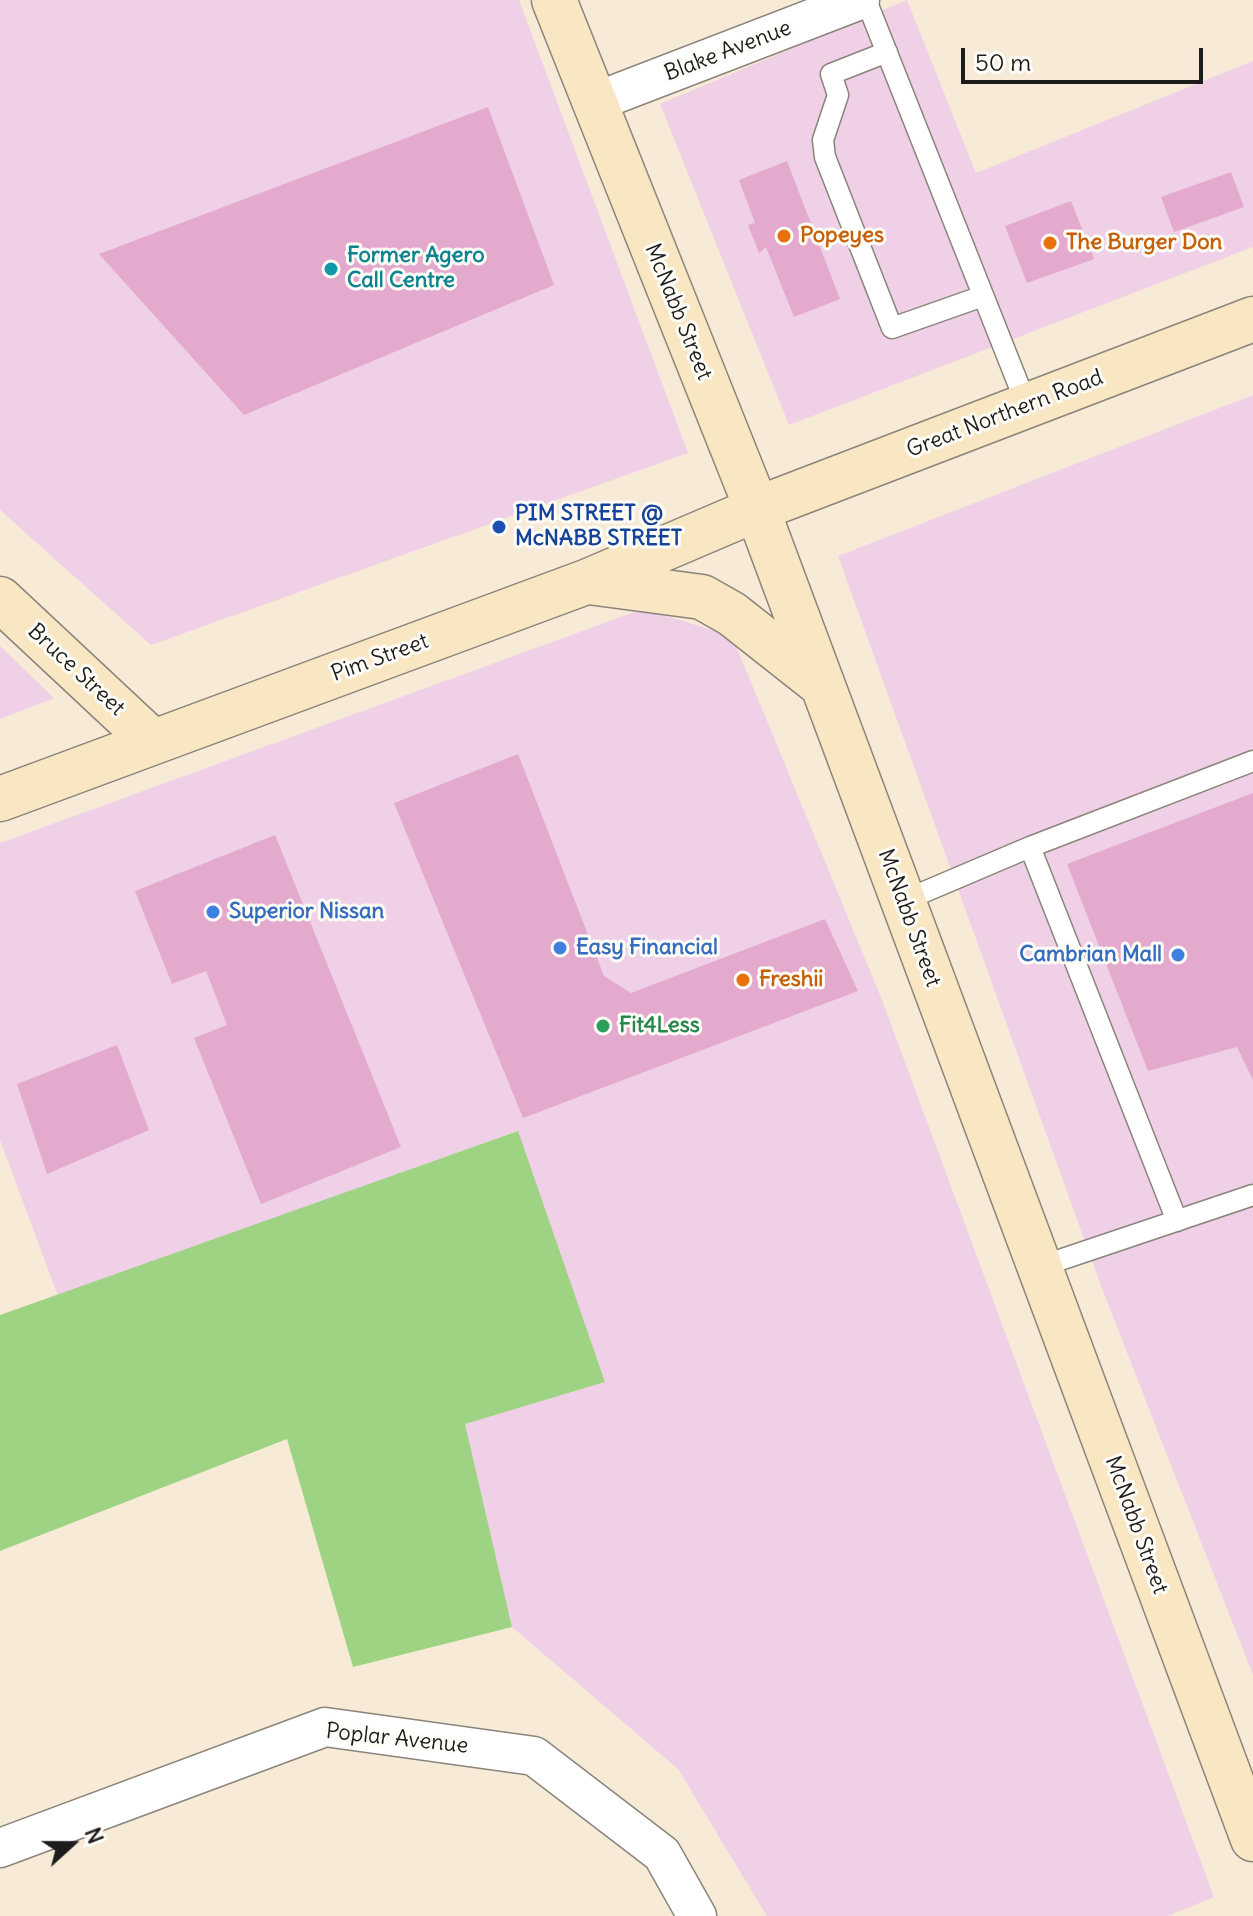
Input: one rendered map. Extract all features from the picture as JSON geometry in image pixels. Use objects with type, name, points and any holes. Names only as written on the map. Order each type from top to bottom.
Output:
[{"type":"main road","name":"McNabb Street","points":[[554,0],[757,509],[1253,1839]]},
{"type":"main road","name":"Great Northern Road","points":[[757,509],[1253,319]]},
{"type":"main road","name":"Pim Street","points":[[0,799],[586,582],[757,509]]},
{"type":"main road","points":[[586,582],[702,597],[732,614],[822,685]]},
{"type":"main road","name":"Bruce Street","points":[[0,599],[153,742]]},
{"type":"street","name":"Blake Avenue","points":[[595,102],[863,0]]},
{"type":"street","name":"Poplar Avenue","points":[[0,1848],[325,1727],[534,1756],[662,1854],[697,1916]]},
{"type":"lane","points":[[863,0],[887,52],[1027,406]]},
{"type":"lane","points":[[887,52],[831,74],[838,95],[836,109],[823,140],[825,157],[892,328],[983,296]]},
{"type":"lane","points":[[903,901],[1030,847],[1253,761]]},
{"type":"lane","points":[[1030,847],[1177,1221]]},
{"type":"lane","points":[[1039,1267],[1253,1195]]},
{"type":"shaded area","points":[[0,0],[519,0],[688,453],[151,645],[0,510]]},
{"type":"shaded area","points":[[907,0],[976,173],[1253,61],[1253,247],[789,425],[660,104]]},
{"type":"shaded area","points":[[1253,395],[1253,1675],[1101,1286],[838,556]]},
{"type":"shaded area","points":[[643,609],[732,636],[882,1000],[1214,1897],[1168,1916],[767,1916],[678,1769],[512,1627],[464,1424],[605,1382],[517,1131],[58,1296],[0,1140],[0,843]]},
{"type":"shaded area","points":[[0,646],[54,698],[55,698],[0,719]]},
{"type":"green space","points":[[518,1131],[605,1382],[465,1424],[512,1627],[353,1667],[287,1439],[0,1551],[0,1315]]},
{"type":"building","name":"Former Agero Call Centre","points":[[488,107],[554,285],[244,415],[99,254]]},
{"type":"building","name":"Popeyes","points":[[787,161],[840,299],[794,317],[766,247],[759,253],[748,225],[755,223],[739,180]]},
{"type":"building","points":[[1231,172],[1244,207],[1174,232],[1161,197]]},
{"type":"building","name":"The Burger Don","points":[[1071,201],[1094,259],[1027,283],[1005,226]]},
{"type":"building","points":[[518,754],[604,976],[631,993],[825,919],[858,991],[523,1118],[394,803]]},
{"type":"building","name":"Cambrian Mall","points":[[1253,793],[1253,1080],[1237,1047],[1148,1071],[1067,864]]},
{"type":"building","points":[[275,835],[401,1147],[261,1204],[194,1038],[227,1025],[206,971],[172,984],[135,891]]},
{"type":"building","points":[[117,1045],[149,1130],[47,1174],[17,1084]]},
{"type":"place","name":"Popeyes","points":[[784,236]]},
{"type":"place","name":"The Burger Don","points":[[1050,243]]},
{"type":"place","name":"Former Agero Call Centre","points":[[331,269]]},
{"type":"place","name":"PIM STREET @ McNABB STREET","points":[[499,527]]},
{"type":"place","name":"Superior Nissan","points":[[213,912]]},
{"type":"place","name":"Easy Financial","points":[[560,948]]},
{"type":"place","name":"Cambrian Mall","points":[[1178,955]]},
{"type":"place","name":"Freshii","points":[[743,980]]},
{"type":"place","name":"Fit4Less","points":[[603,1026]]}]
